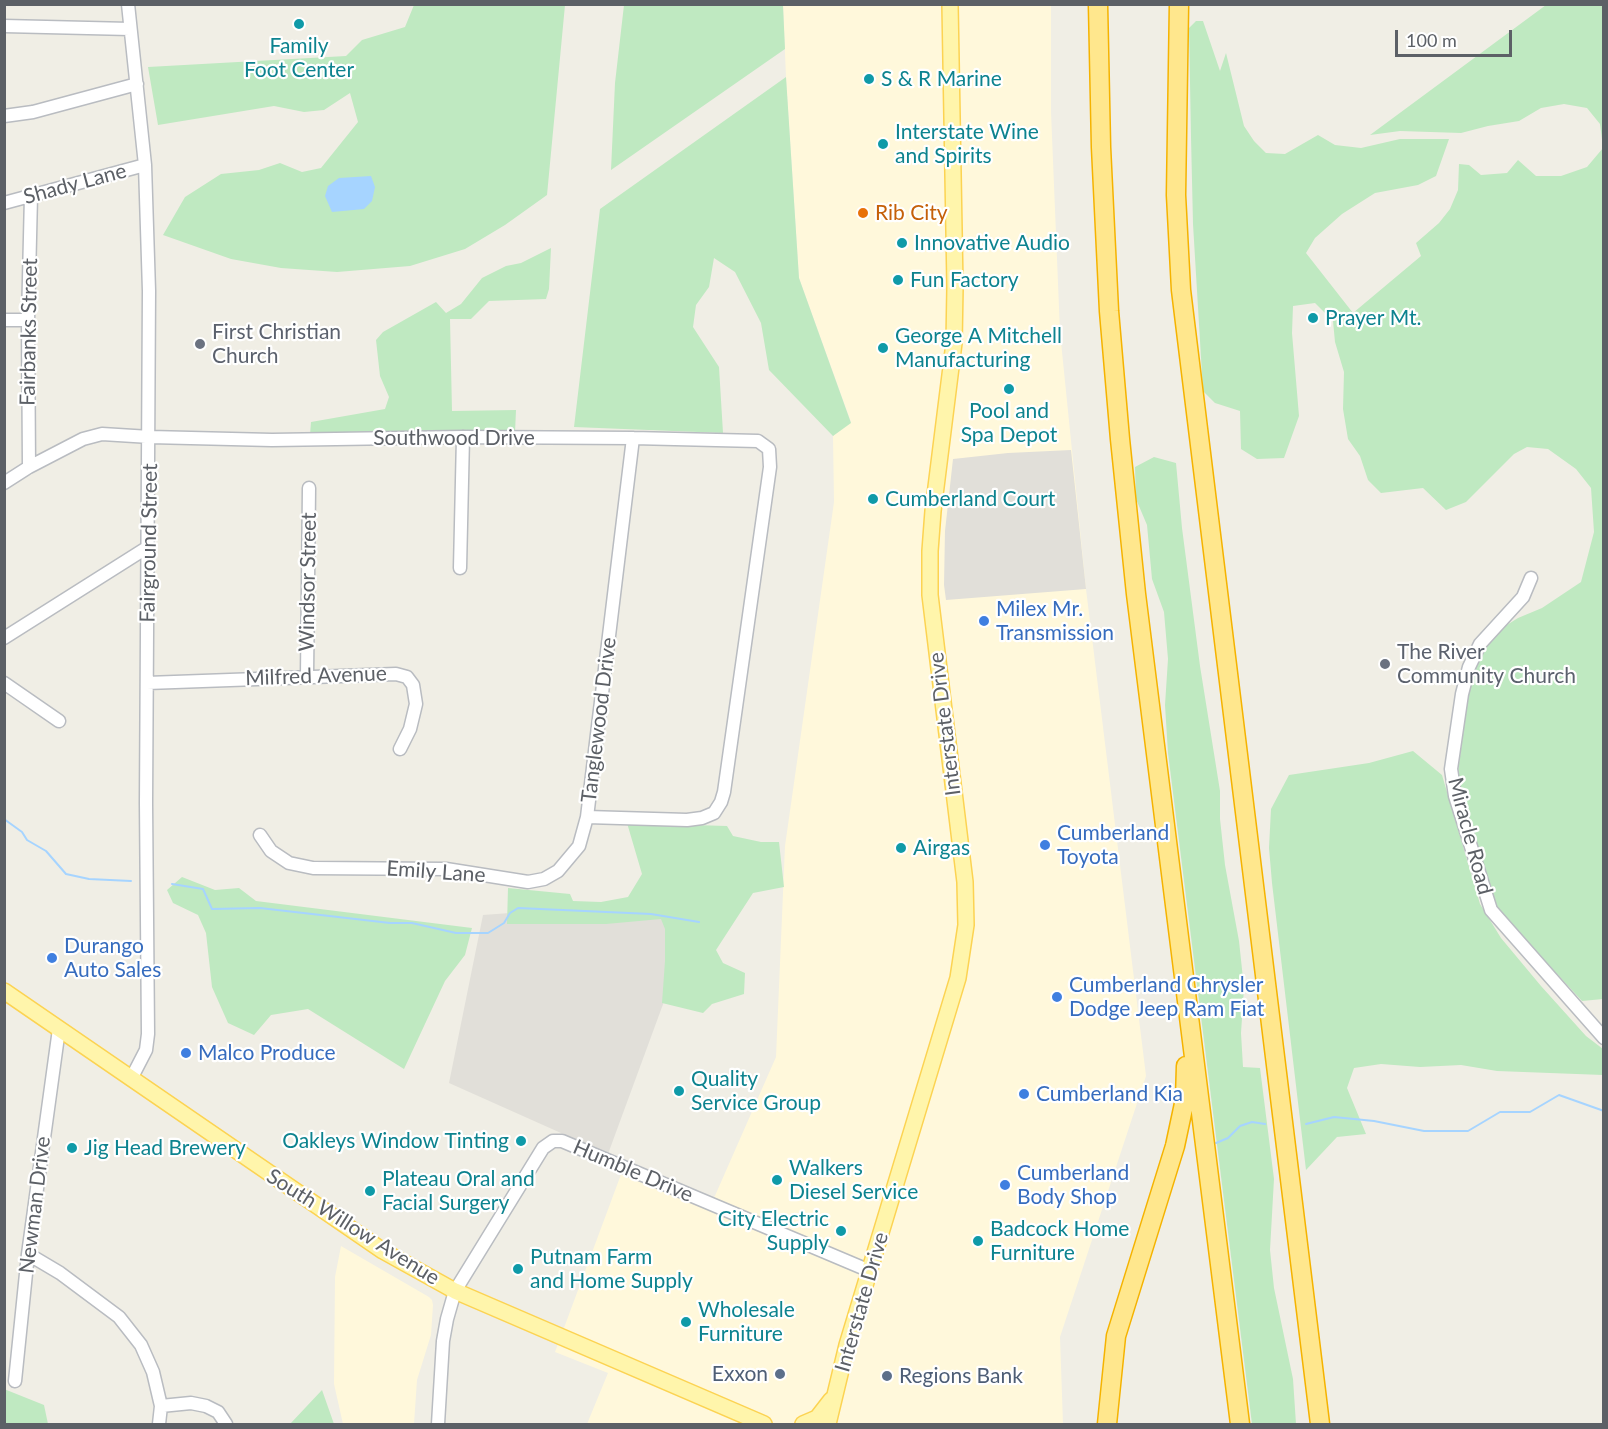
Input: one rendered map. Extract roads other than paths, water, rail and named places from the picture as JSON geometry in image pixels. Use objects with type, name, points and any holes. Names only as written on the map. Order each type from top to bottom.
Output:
[{"type":"highway","points":[[1098,4],[1107,276],[1120,439],[1136,594],[1240,1425]]},
{"type":"highway","points":[[1179,4],[1176,195],[1181,290],[1320,1425]]},
{"type":"highway","points":[[1107,1425],[1116,1336],[1175,1146],[1185,1099],[1188,1010]]},
{"type":"highway","points":[[1309,1334],[1332,1425]]},
{"type":"main road","name":"Interstate Drive","points":[[828,1425],[847,1346],[958,978],[966,925],[965,882],[930,595],[933,510],[954,343],[950,4]]},
{"type":"main road","name":"South Willow Avenue","points":[[4,991],[379,1249],[455,1291],[764,1425]]},
{"type":"main road","points":[[803,1425],[812,1422],[823,1412],[836,1392]]},
{"type":"street","name":"Fairground Street","points":[[128,4],[145,165],[149,258],[150,437],[147,683],[148,1034],[146,1050],[131,1078]]},
{"type":"street","points":[[4,26],[130,29]]},
{"type":"street","points":[[4,116],[33,112],[137,84]]},
{"type":"street","name":"Shady Lane","points":[[4,203],[145,165]]},
{"type":"street","name":"Fairbanks Street","points":[[28,467],[31,196]]},
{"type":"street","points":[[4,320],[28,320]]},
{"type":"street","name":"Southwood Drive","points":[[4,483],[28,467],[83,439],[102,434],[272,440],[463,437],[758,441]]},
{"type":"street","points":[[460,568],[463,437]]},
{"type":"street","name":"Tanglewood Drive","points":[[633,438],[587,817],[687,820],[702,818],[714,813],[721,802],[770,467],[769,449],[758,441]]},
{"type":"street","name":"Windsor Street","points":[[307,676],[309,488]]},
{"type":"street","points":[[4,638],[148,547]]},
{"type":"street","name":"Miracle Road","points":[[1531,578],[1523,597],[1480,644],[1469,667],[1462,694],[1451,769],[1452,778],[1491,910],[1604,1038]]},
{"type":"street","name":"Milfred Avenue","points":[[147,683],[396,674],[407,677],[413,685],[416,704],[410,729],[400,749]]},
{"type":"street","points":[[4,682],[59,721]]},
{"type":"street","name":"Emily Lane","points":[[260,836],[271,851],[289,863],[313,867],[446,870],[528,882],[544,879],[558,871],[579,846],[587,817]]},
{"type":"street","name":"Newman Drive","points":[[15,1381],[28,1254],[58,1029]]},
{"type":"street","name":"Humble Drive","points":[[438,1425],[443,1341],[455,1291],[543,1148],[553,1141],[562,1141],[870,1271]]},
{"type":"street","points":[[28,1254],[60,1273],[118,1317],[141,1345],[153,1372],[161,1406],[159,1425]]},
{"type":"street","points":[[161,1406],[191,1403],[206,1406],[218,1412],[226,1425]]},
{"type":"water","points":[[371,176],[375,187],[372,201],[364,209],[332,212],[325,196],[328,186],[339,178]]},
{"type":"waterway","points":[[4,819],[22,832],[27,840],[46,851],[66,874],[89,879],[131,881]]},
{"type":"waterway","points":[[172,884],[203,889],[212,909],[260,908],[390,923],[412,923],[456,933],[488,933],[504,923],[510,913],[518,908],[651,914],[699,922]]},
{"type":"waterway","points":[[1306,1124],[1334,1117],[1374,1121],[1424,1131],[1468,1131],[1500,1112],[1530,1112],[1559,1095],[1604,1111]]},
{"type":"waterway","points":[[1216,1143],[1228,1138],[1240,1126],[1252,1122],[1265,1124]]},
{"type":"place","name":"Family Foot Center","points":[[299,24]]},
{"type":"place","name":"S & R Marine","points":[[869,79]]},
{"type":"place","name":"Interstate Wine and Spirits","points":[[883,144]]},
{"type":"place","name":"Rib City","points":[[863,213]]},
{"type":"place","name":"Innovative Audio","points":[[902,243]]},
{"type":"place","name":"Fun Factory","points":[[898,280]]},
{"type":"place","name":"Prayer Mt.","points":[[1313,318]]},
{"type":"place","name":"First Christian Church","points":[[200,344]]},
{"type":"place","name":"George A Mitchell Manufacturing","points":[[883,348]]},
{"type":"place","name":"Pool and Spa Depot","points":[[1009,389]]},
{"type":"place","name":"Cumberland Court","points":[[873,499]]},
{"type":"place","name":"Milex Mr. Transmission","points":[[984,621]]},
{"type":"place","name":"The River Community Church","points":[[1385,664]]},
{"type":"place","name":"Cumberland Toyota","points":[[1045,845]]},
{"type":"place","name":"Airgas","points":[[901,848]]},
{"type":"place","name":"Durango Auto Sales","points":[[52,958]]},
{"type":"place","name":"Cumberland Chrysler Dodge Jeep Ram Fiat","points":[[1057,997]]},
{"type":"place","name":"Malco Produce","points":[[186,1053]]},
{"type":"place","name":"Quality Service Group","points":[[679,1091]]},
{"type":"place","name":"Cumberland Kia","points":[[1024,1094]]},
{"type":"place","name":"Oakleys Window Tinting","points":[[521,1141]]},
{"type":"place","name":"Jig Head Brewery","points":[[72,1148]]},
{"type":"place","name":"Walkers Diesel Service","points":[[777,1180]]},
{"type":"place","name":"Cumberland Body Shop","points":[[1005,1185]]},
{"type":"place","name":"Plateau Oral and Facial Surgery","points":[[370,1191]]},
{"type":"place","name":"City Electric Supply","points":[[841,1231]]},
{"type":"place","name":"Badcock Home Furniture","points":[[978,1241]]},
{"type":"place","name":"Putnam Farm and Home Supply","points":[[518,1269]]},
{"type":"place","name":"Wholesale Furniture","points":[[686,1322]]},
{"type":"place","name":"Exxon","points":[[780,1374]]},
{"type":"place","name":"Regions Bank","points":[[887,1376]]}]
